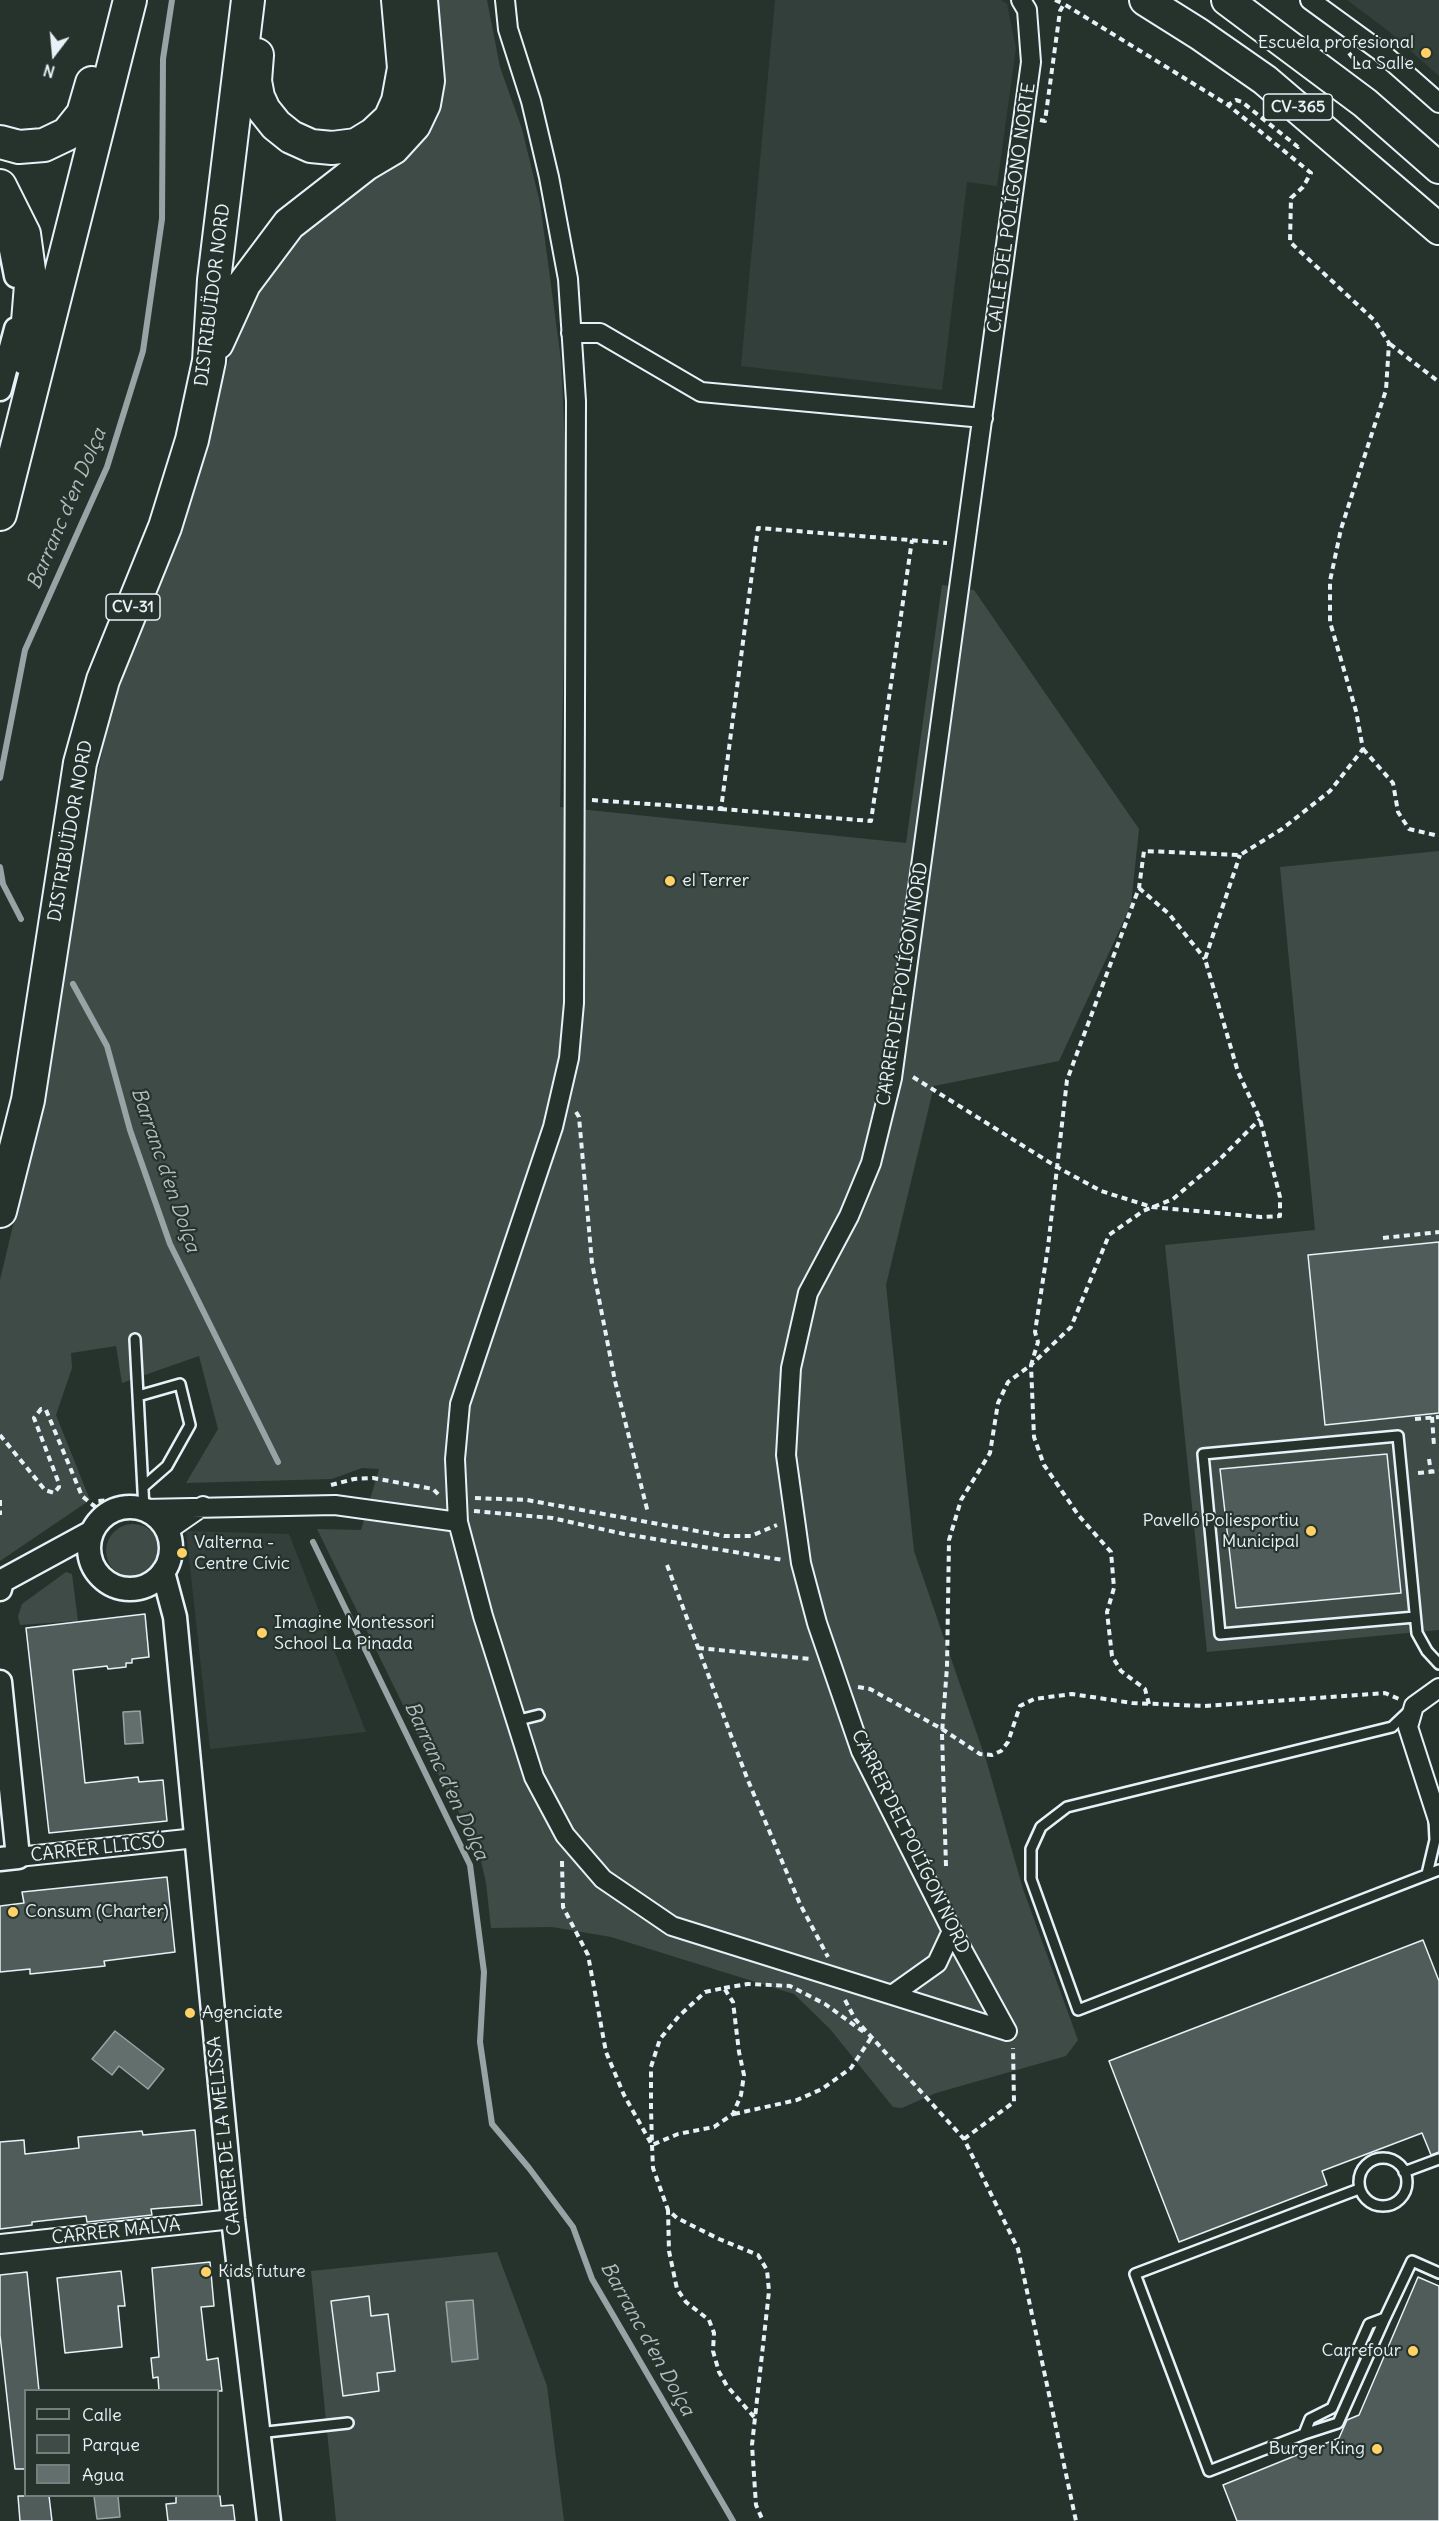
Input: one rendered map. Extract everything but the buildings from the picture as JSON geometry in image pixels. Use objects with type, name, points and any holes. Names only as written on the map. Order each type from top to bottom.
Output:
[{"type":"highway","points":[[0,142],[19,147],[44,145],[67,134],[83,114],[108,26],[128,0]]},
{"type":"highway","points":[[0,514],[27,414],[128,0]]},
{"type":"highway","name":"DISTRIBUÏDOR NORD","points":[[0,1211],[28,1100],[80,763],[103,680],[165,527],[192,440],[209,360],[214,280],[248,0]]},
{"type":"highway","points":[[263,0],[255,81],[261,104],[276,125],[291,136],[311,146],[332,148],[356,145],[374,134],[390,119],[398,101],[404,68],[398,0]]},
{"type":"highway","points":[[209,360],[244,284],[289,224],[366,164],[393,148],[414,125],[424,104],[428,81],[421,0]]},
{"type":"highway","points":[[0,186],[24,234],[31,285],[23,376],[27,414]]},
{"type":"main road","name":"CV-365","points":[[1145,0],[1265,80],[1439,229]]},
{"type":"main road","name":"CV-365","points":[[1227,0],[1365,103],[1439,168]]},
{"type":"street","points":[[505,0],[508,28],[531,101],[549,177],[568,279],[572,333],[576,402],[574,1003],[569,1058],[553,1127],[460,1404],[455,1459],[458,1510],[483,1616],[534,1777],[564,1835],[603,1879],[672,1926],[1007,2031]]},
{"type":"street","name":"CALLE DEL POLÍGONO NORTE","points":[[983,418],[1031,62],[1027,10],[1021,0]]},
{"type":"street","points":[[1310,0],[1380,51],[1439,103]]},
{"type":"street","points":[[0,223],[9,240],[18,285],[15,339],[0,389]]},
{"type":"street","points":[[572,333],[600,333],[701,392],[983,418]]},
{"type":"street","name":"CARRER DEL POLÍGON NORD","points":[[983,418],[892,1078],[871,1163],[849,1216],[808,1293],[791,1368],[786,1455],[801,1563],[830,1660],[861,1751],[952,1930],[1007,2031]]},
{"type":"street","points":[[0,1589],[2,1581],[92,1532],[108,1513],[132,1507],[143,1498],[203,1506],[334,1505],[458,1510]]},
{"type":"street","points":[[92,1532],[90,1558],[104,1580],[116,1586],[135,1588],[154,1581],[163,1572],[171,1552],[167,1531],[143,1498]]},
{"type":"street","points":[[167,1531],[203,1506]]},
{"type":"street","name":"CARRER DE LA MELISSA","points":[[163,1572],[175,1617],[232,2219],[269,2521]]},
{"type":"street","points":[[0,1682],[9,1858]]},
{"type":"street","points":[[1436,1815],[1408,1727],[1414,1706],[1439,1688]]},
{"type":"street","name":"CARRER LLICSÓ","points":[[9,1858],[196,1838]]},
{"type":"street","points":[[892,1995],[937,1963],[952,1930]]},
{"type":"street","name":"CARRER MALVA","points":[[0,2244],[232,2219]]},
{"type":"lane","points":[[135,1339],[143,1498]]},
{"type":"lane","points":[[138,1396],[180,1384],[190,1425],[167,1466],[143,1498]]},
{"type":"lane","points":[[1415,1617],[1220,1635],[1203,1455],[1398,1436],[1417,1633],[1427,1651],[1439,1664]]},
{"type":"lane","points":[[1414,1706],[1392,1727],[1067,1807],[1041,1827],[1031,1849],[1031,1879],[1078,2010],[1439,1870]]},
{"type":"lane","points":[[515,1721],[539,1715]]},
{"type":"lane","points":[[1427,1874],[1435,1840],[1436,1815]]},
{"type":"lane","points":[[1388,2158],[1396,2162],[1404,2172],[1407,2184],[1405,2192],[1393,2205],[1384,2207],[1368,2202],[1359,2189],[1360,2172],[1372,2161],[1388,2158]]},
{"type":"lane","points":[[1404,2172],[1439,2159]]},
{"type":"lane","points":[[1359,2189],[1135,2274],[1209,2471],[1338,2423],[1412,2261],[1439,2273]]},
{"type":"lane","points":[[1304,2434],[1310,2419],[1332,2408],[1369,2324],[1386,2318]]},
{"type":"lane","points":[[258,2433],[348,2423]]},
{"type":"path","points":[[1055,0],[1227,105],[1311,173],[1303,186],[1291,198],[1290,242],[1374,320],[1389,343],[1439,382]]},
{"type":"path","points":[[1038,130],[1040,120],[1045,121],[1060,10],[1064,4]]},
{"type":"path","points":[[1227,105],[1236,100],[1242,102],[1298,147],[1302,143]]},
{"type":"path","points":[[1389,343],[1386,390],[1341,529],[1330,581],[1330,622],[1356,711],[1363,748],[1393,783],[1398,812],[1409,830],[1439,836]]},
{"type":"path","points":[[721,809],[758,528],[965,544]]},
{"type":"path","points":[[574,799],[870,821],[912,540]]},
{"type":"path","points":[[1149,1704],[1145,1689],[1121,1671],[1112,1656],[1107,1612],[1114,1588],[1111,1552],[1079,1516],[1044,1465],[1034,1437],[1031,1365],[1038,1342],[1035,1332],[1067,1080],[1140,888],[1144,851],[1240,855],[1282,829],[1330,791],[1363,748]]},
{"type":"path","points":[[1205,959],[1240,855]]},
{"type":"path","points":[[913,1077],[1057,1167],[1101,1191],[1152,1207],[1261,1217],[1280,1215],[1280,1197],[1260,1119],[1238,1072],[1205,959],[1169,914],[1140,888]]},
{"type":"path","points":[[561,1092],[579,1117],[592,1263],[615,1381],[648,1513]]},
{"type":"path","points":[[946,1866],[942,1729],[947,1667],[949,1540],[961,1500],[990,1453],[998,1403],[1008,1382],[1031,1365],[1071,1328],[1109,1235],[1152,1207],[1173,1199],[1219,1160],[1260,1119]]},
{"type":"path","points":[[1383,1238],[1439,1232]]},
{"type":"path","points":[[0,1435],[45,1490],[54,1493],[59,1486],[58,1481],[34,1418],[41,1409],[46,1410],[82,1496],[94,1506]]},
{"type":"path","points":[[1415,1419],[1439,1416]]},
{"type":"path","points":[[1432,1417],[1434,1446]]},
{"type":"path","points":[[1429,1458],[1431,1472]]},
{"type":"path","points":[[1418,1473],[1439,1471]]},
{"type":"path","points":[[0,1500],[0,1515]]},
{"type":"path","points":[[458,1510],[527,1500],[724,1536],[751,1536],[775,1526],[794,1511]]},
{"type":"path","points":[[458,1510],[552,1518],[624,1534],[801,1563]]},
{"type":"path","points":[[667,1565],[791,1883],[826,1952],[833,1976],[855,2019],[964,2139],[1018,2248],[1076,2521]]},
{"type":"path","points":[[698,1648],[766,1656],[830,1660]]},
{"type":"path","points":[[839,1686],[870,1689],[942,1729],[980,1754],[992,1755],[1001,1751],[1008,1742],[1020,1706],[1034,1699],[1071,1694],[1149,1704],[1216,1705],[1385,1693],[1414,1706]]},
{"type":"path","points":[[564,1835],[561,1877],[564,1907],[588,1955],[606,2052],[624,2095],[652,2145]]},
{"type":"path","points":[[754,2417],[727,2386],[719,2372],[713,2351],[714,2333],[709,2320],[686,2302],[677,2289],[669,2251],[668,2210],[652,2168],[651,2067],[660,2040],[679,2016],[705,1992],[748,1983],[790,1986],[825,2004],[873,2038]]},
{"type":"path","points":[[724,1988],[733,2002],[744,2075],[741,2095],[733,2114]]},
{"type":"path","points":[[964,2139],[1014,2102],[1015,2053],[1007,2031]]},
{"type":"path","points":[[652,2145],[678,2134],[714,2127],[733,2114],[797,2100],[822,2089],[851,2068],[873,2038]]},
{"type":"path","points":[[668,2210],[677,2218],[718,2239],[758,2256],[767,2270],[770,2291],[761,2348],[759,2396],[754,2417],[752,2445],[755,2496],[763,2521]]},
{"type":"shaded area","points":[[775,0],[1001,0],[1007,4],[1016,48],[997,186],[967,182],[942,390],[741,366]]},
{"type":"shaded area","name":"Escuela profesional La Salle","points":[[1347,0],[1439,0],[1439,76],[1387,30]]},
{"type":"shaded area","name":"Imagine Montessori School La Pinada","points":[[186,1531],[289,1534],[366,1732],[210,1749]]},
{"type":"green space","points":[[429,0],[487,0],[500,67],[522,129],[540,203],[561,360],[568,506],[560,807],[906,843],[942,585],[974,590],[1139,829],[1131,905],[1059,1061],[934,1086],[886,1285],[914,1551],[987,1763],[1023,1889],[1078,2040],[1066,2056],[936,2093],[902,2108],[893,2107],[830,2029],[794,1994],[611,1937],[552,1927],[491,1928],[486,1883],[478,1847],[425,1750],[317,1529],[361,1530],[379,1469],[362,1468],[332,1479],[186,1483],[218,1429],[199,1356],[122,1383],[116,1346],[71,1353],[72,1368],[56,1415],[90,1500],[0,1561],[0,1280],[30,1154],[95,783],[111,714],[244,314],[271,271],[297,237],[353,188]]},
{"type":"green space","points":[[1439,851],[1439,1630],[1207,1652],[1165,1245],[1315,1230],[1280,867]]},
{"type":"green space","points":[[133,1524],[143,1526],[152,1532],[158,1541],[160,1551],[158,1561],[152,1570],[143,1576],[133,1578],[123,1576],[114,1570],[108,1561],[106,1551],[108,1541],[114,1532],[123,1526]]},
{"type":"green space","points":[[66,1572],[72,1574],[78,1621],[20,1625],[18,1616],[22,1604]]},
{"type":"green space","points":[[497,2252],[547,2386],[564,2521],[336,2521],[311,2271]]},
{"type":"water","points":[[140,1711],[143,1743],[125,1744],[123,1712]]},
{"type":"water","points":[[115,2031],[164,2069],[148,2089],[119,2066],[112,2075],[92,2059]]},
{"type":"water","points":[[473,2300],[478,2359],[452,2362],[446,2302]]},
{"type":"water","points":[[94,2497],[118,2497],[120,2517],[97,2519]]},
{"type":"waterway","name":"Barranc d'en Dolça","points":[[0,778],[25,650],[107,467],[143,351],[162,219],[163,59],[172,0]]},
{"type":"waterway","name":"Barranc d'en Dolça","points":[[0,867],[3,884],[21,919]]},
{"type":"waterway","name":"Barranc d'en Dolça","points":[[73,984],[107,1046],[130,1130],[170,1244],[278,1462]]},
{"type":"waterway","name":"Barranc d'en Dolça","points":[[313,1542],[470,1865],[484,1972],[480,2042],[492,2124],[529,2168],[573,2227],[592,2279],[733,2521]]},
{"type":"place","name":"Escuela profesional La Salle","points":[[1426,53]]},
{"type":"place","name":"el Terrer","points":[[670,881]]},
{"type":"place","name":"Pavelló Poliesportiu Municipal","points":[[1311,1531]]},
{"type":"place","name":"Valterna - Centre Cívic","points":[[182,1553]]},
{"type":"place","name":"Imagine Montessori School La Pinada","points":[[262,1633]]},
{"type":"place","name":"Consum (Charter)","points":[[13,1912]]},
{"type":"place","name":"Agenciate","points":[[190,2013]]},
{"type":"place","name":"Kids future","points":[[206,2272]]},
{"type":"place","name":"Carrefour","points":[[1413,2351]]},
{"type":"place","name":"Burger King","points":[[1377,2449]]}]
